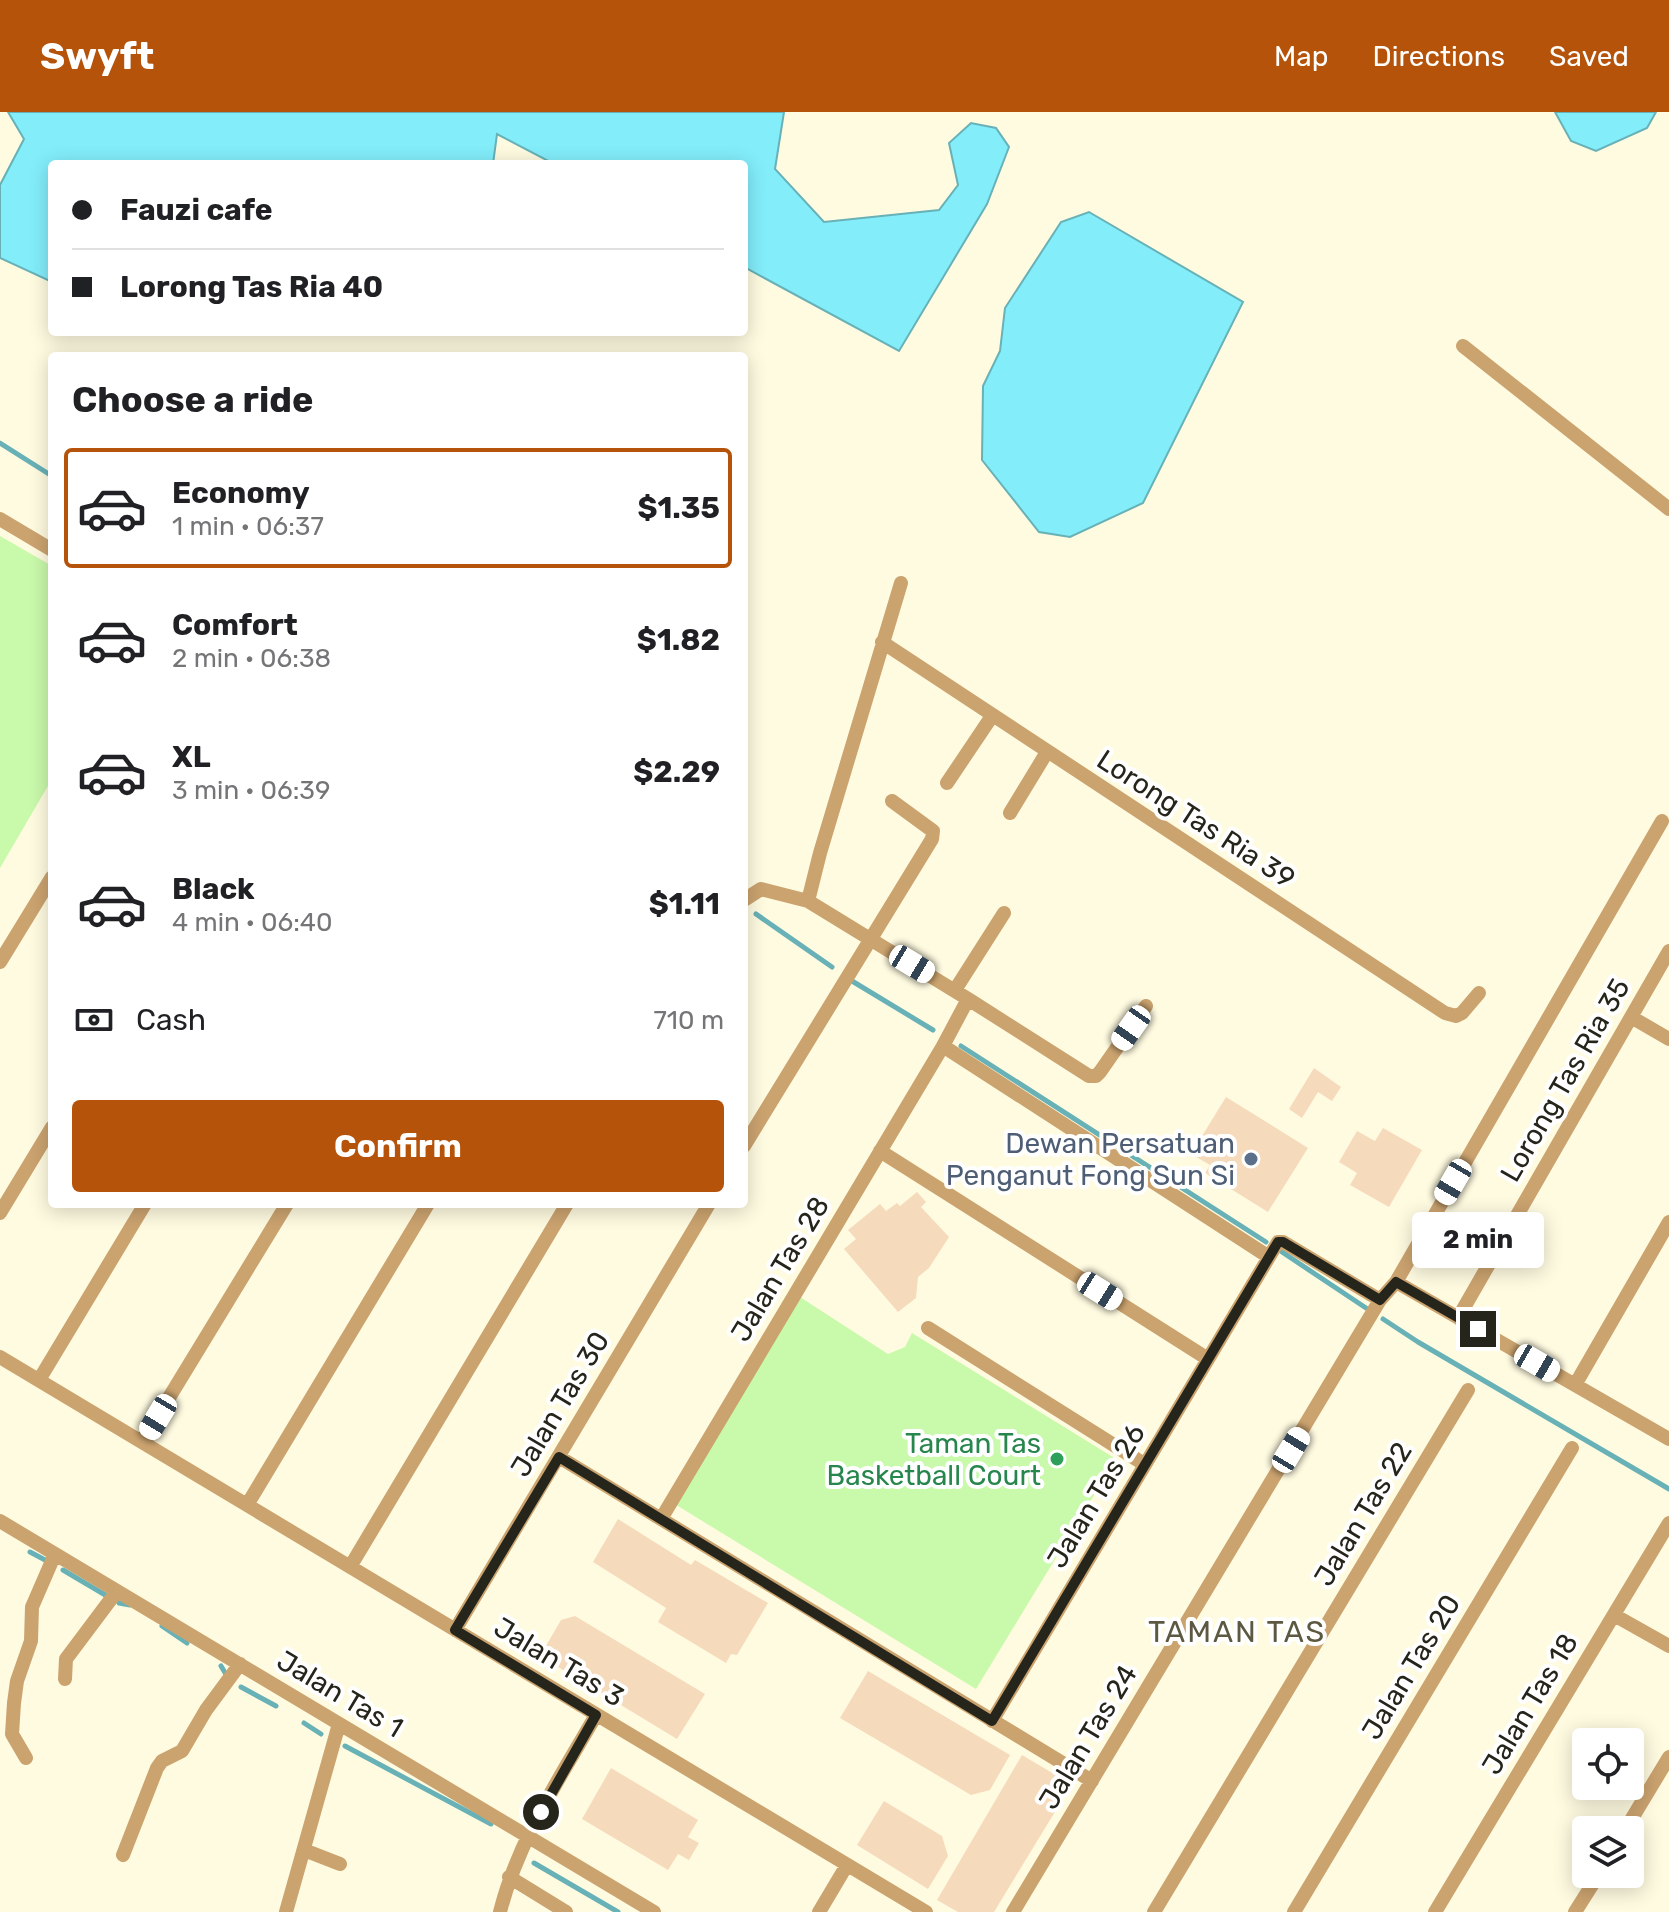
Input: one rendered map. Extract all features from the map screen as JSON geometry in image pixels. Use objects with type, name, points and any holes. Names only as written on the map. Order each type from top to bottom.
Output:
[{"type":"street","points":[[1463,346],[1669,509]]},
{"type":"street","points":[[0,519],[48,548]]},
{"type":"street","points":[[808,901],[901,583]]},
{"type":"street","name":"Lorong Tas Ria 39","points":[[882,642],[1445,1013],[1456,1016],[1462,1013],[1479,993]]},
{"type":"street","points":[[947,783],[992,716]]},
{"type":"street","points":[[1010,813],[1047,752]]},
{"type":"street","points":[[748,1139],[932,839],[933,831],[927,825],[892,801]]},
{"type":"street","name":"Jalan Tas 24","points":[[1013,1912],[1380,1300],[1396,1282],[1662,821]]},
{"type":"street","points":[[0,962],[48,884]]},
{"type":"street","points":[[748,897],[761,889],[808,901],[1089,1076],[1100,1072],[1146,1006]]},
{"type":"street","points":[[955,990],[1004,913]]},
{"type":"street","name":"Lorong Tas Ria 35","points":[[1458,1318],[1669,951]]},
{"type":"street","name":"Jalan Tas 28","points":[[661,1519],[968,999]]},
{"type":"street","points":[[1631,1017],[1669,1039]]},
{"type":"street","points":[[943,1046],[1269,1257],[1278,1242],[1283,1242],[1380,1300]]},
{"type":"street","points":[[0,1213],[48,1134]]},
{"type":"street","points":[[880,1151],[1208,1359]]},
{"type":"street","points":[[39,1380],[143,1208]]},
{"type":"street","points":[[142,1442],[285,1208]]},
{"type":"street","points":[[247,1505],[426,1208]]},
{"type":"street","points":[[350,1567],[565,1208]]},
{"type":"street","name":"Jalan Tas 30","points":[[455,1630],[707,1208]]},
{"type":"street","points":[[1575,1385],[1669,1222]]},
{"type":"street","name":"Jalan Tas 26","points":[[992,1721],[1269,1257]]},
{"type":"street","points":[[1396,1282],[1669,1439]]},
{"type":"street","points":[[928,1328],[1144,1464]]},
{"type":"street","name":"Jalan Tas 3","points":[[0,1357],[926,1912]]},
{"type":"street","name":"Jalan Tas 22","points":[[1154,1912],[1468,1390]]},
{"type":"street","name":"Jalan Tas 20","points":[[1294,1912],[1572,1448]]},
{"type":"street","points":[[559,1457],[1092,1781]]},
{"type":"street","name":"Jalan Tas 1","points":[[0,1521],[654,1912]]},
{"type":"street","name":"Jalan Tas 18","points":[[1435,1912],[1669,1523]]},
{"type":"street","points":[[26,1758],[16,1745],[11,1724],[17,1681],[31,1641],[32,1607],[55,1554]]},
{"type":"street","points":[[65,1679],[66,1659],[117,1591]]},
{"type":"street","points":[[1614,1615],[1669,1646]]},
{"type":"street","points":[[123,1855],[157,1768],[162,1761],[182,1751],[206,1710],[240,1664]]},
{"type":"street","points":[[500,1912],[509,1877],[527,1836],[596,1715]]},
{"type":"street","points":[[286,1912],[339,1724]]},
{"type":"street","points":[[1633,1816],[1669,1757]]},
{"type":"street","points":[[304,1850],[340,1864]]},
{"type":"street","points":[[819,1912],[847,1865]]},
{"type":"street","points":[[509,1877],[566,1912]]},
{"type":"street","points":[[1575,1912],[1590,1888]]},
{"type":"green space","points":[[0,536],[48,564],[48,786],[0,868]]},
{"type":"green space","points":[[800,1297],[888,1354],[905,1347],[912,1333],[1116,1459],[976,1689],[673,1503]]},
{"type":"water","points":[[8,112],[784,112],[775,169],[824,222],[939,210],[958,185],[949,143],[971,123],[996,128],[1009,147],[987,204],[899,351],[748,269],[748,160],[546,160],[497,134],[494,160],[48,160],[48,280],[0,258],[0,185],[24,139]]},
{"type":"water","points":[[1555,112],[1656,112],[1647,128],[1596,151],[1571,141]]},
{"type":"water","points":[[1089,212],[1243,302],[1143,503],[1070,537],[1039,532],[982,460],[983,386],[1000,351],[1005,308],[1061,222]]},
{"type":"building","points":[[1314,1068],[1341,1087],[1332,1101],[1318,1092],[1302,1118],[1289,1109]]},
{"type":"building","name":"Dewan Persatuan Penganut Fong Sun Si","points":[[1226,1097],[1308,1148],[1268,1212],[1205,1173],[1210,1165],[1191,1154]]},
{"type":"building","points":[[1383,1128],[1422,1150],[1389,1207],[1350,1185],[1357,1173],[1339,1162],[1357,1131],[1375,1141]]},
{"type":"building","points":[[917,1192],[926,1202],[921,1207],[949,1237],[929,1268],[918,1277],[916,1298],[898,1312],[844,1249],[856,1239],[848,1230],[880,1204],[886,1211],[897,1203],[900,1206]]},
{"type":"building","points":[[618,1519],[691,1565],[695,1560],[768,1603],[737,1655],[731,1654],[726,1663],[658,1622],[666,1608],[593,1562]]},
{"type":"building","points":[[575,1616],[705,1694],[677,1739],[540,1656],[561,1620]]},
{"type":"building","points":[[868,1671],[1010,1755],[990,1790],[971,1795],[840,1718]]},
{"type":"building","points":[[1022,1755],[1059,1777],[1064,1797],[994,1912],[958,1912],[937,1900]]},
{"type":"building","points":[[611,1768],[698,1820],[688,1837],[699,1843],[689,1860],[678,1854],[668,1870],[582,1819]]},
{"type":"building","points":[[884,1801],[942,1836],[948,1856],[928,1889],[857,1845]]},
{"type":"waterway","points":[[0,443],[48,473]]},
{"type":"waterway","points":[[756,914],[832,967]]},
{"type":"waterway","points":[[852,981],[933,1030]]},
{"type":"waterway","points":[[961,1046],[1266,1242]]},
{"type":"waterway","points":[[1282,1252],[1366,1308]]},
{"type":"waterway","points":[[1383,1319],[1669,1489]]},
{"type":"waterway","points":[[30,1552],[47,1561]]},
{"type":"waterway","points":[[63,1570],[107,1596]]},
{"type":"waterway","points":[[119,1603],[130,1605]]},
{"type":"waterway","points":[[162,1626],[187,1643]]},
{"type":"waterway","points":[[221,1666],[227,1676]]},
{"type":"waterway","points":[[241,1687],[276,1706]]},
{"type":"waterway","points":[[304,1723],[321,1734]]},
{"type":"waterway","points":[[345,1746],[491,1824]]},
{"type":"waterway","points":[[534,1863],[618,1912]]},
{"type":"place","name":"Dewan Persatuan Penganut Fong Sun Si","points":[[1251,1159]]},
{"type":"place","name":"Taman Tas Basketball Court","points":[[1057,1459]]},
{"type":"district","name":"TAMAN TAS","points":[[1237,1632]]},
{"type":"route","points":[[541,1812],[596,1715],[455,1630],[559,1457],[992,1721],[1278,1242],[1283,1242],[1380,1300],[1396,1282],[1478,1329]]}]
